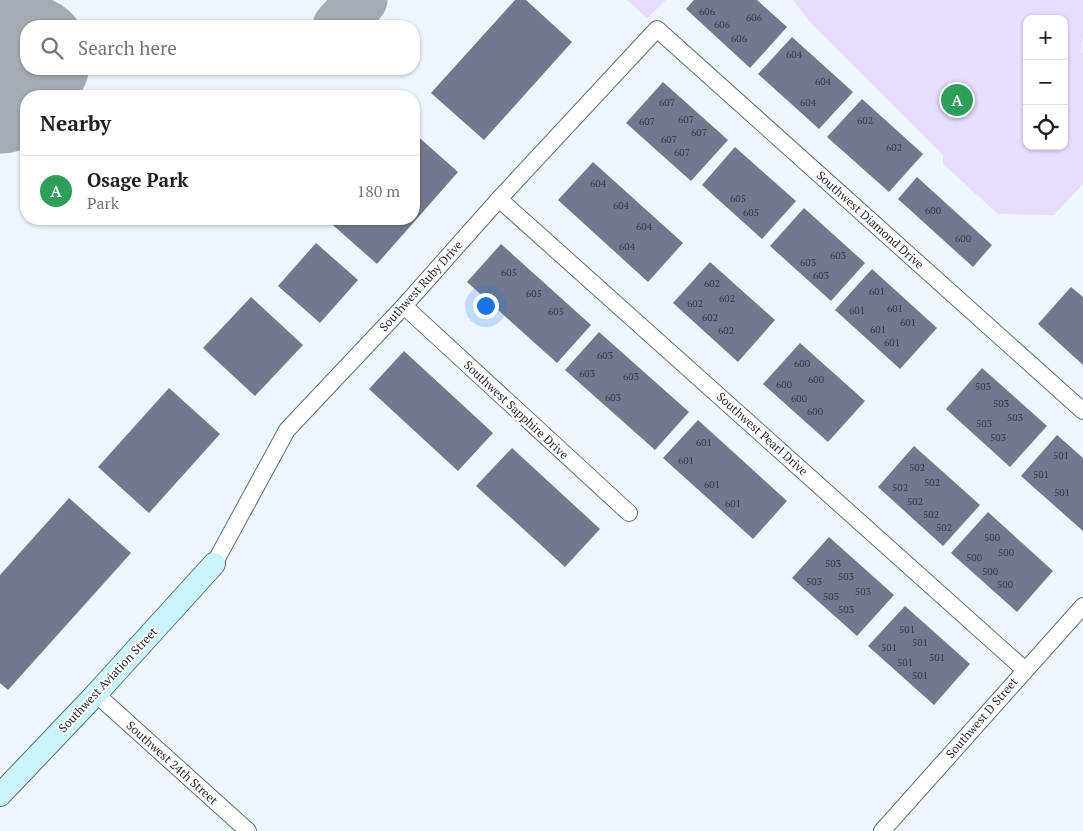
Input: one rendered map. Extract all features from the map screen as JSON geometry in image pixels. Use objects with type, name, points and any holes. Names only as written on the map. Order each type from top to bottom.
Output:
[{"type":"street","name":"Southwest Ruby Drive","points":[[214,564],[287,430],[404,306],[499,199],[657,29]]},
{"type":"street","name":"Southwest Diamond Drive","points":[[657,29],[1083,411]]},
{"type":"street","name":"Southwest Pearl Drive","points":[[499,199],[1025,670]]},
{"type":"street","name":"Southwest Sapphire Drive","points":[[404,306],[629,513]]},
{"type":"street","name":"Southwest Aviation Street","points":[[0,795],[96,694],[214,564]]},
{"type":"street","name":"Southwest D Street","points":[[882,831],[1083,606]]},
{"type":"street","name":"Southwest 24th Street","points":[[96,694],[248,831]]},
{"type":"shaded area","points":[[0,0],[40,0],[22,20],[20,20],[20,22],[0,45]]},
{"type":"shaded area","points":[[627,0],[666,0],[647,18]]},
{"type":"shaded area","points":[[793,0],[1083,0],[1081,52],[1083,53],[1083,184],[1054,215],[998,214],[943,164],[943,155],[810,22]]},
{"type":"building","points":[[515,0],[526,0],[572,42],[484,140],[431,93]]},
{"type":"building","points":[[694,0],[757,0],[787,27],[750,68],[686,9]]},
{"type":"building","points":[[792,37],[853,92],[819,129],[758,74]]},
{"type":"building","points":[[663,82],[728,140],[691,181],[626,123]]},
{"type":"building","points":[[862,99],[923,154],[889,192],[827,137]]},
{"type":"building","points":[[420,138],[458,172],[420,215]]},
{"type":"building","points":[[735,147],[796,201],[762,239],[702,185]]},
{"type":"building","points":[[593,162],[683,243],[648,282],[558,200]]},
{"type":"building","points":[[917,177],[992,245],[973,267],[898,199]]},
{"type":"building","points":[[804,208],[865,263],[831,301],[770,246]]},
{"type":"building","points":[[333,225],[411,225],[377,264]]},
{"type":"building","points":[[316,243],[358,280],[320,323],[278,286]]},
{"type":"building","points":[[501,244],[591,325],[557,363],[467,282]]},
{"type":"building","points":[[710,262],[775,320],[738,362],[673,303]]},
{"type":"building","points":[[872,269],[937,328],[900,369],[835,310]]},
{"type":"building","points":[[1071,287],[1083,297],[1083,365],[1038,324]]},
{"type":"building","points":[[251,297],[303,345],[255,396],[203,348]]},
{"type":"building","points":[[599,332],[689,412],[655,450],[565,370]]},
{"type":"building","points":[[800,343],[865,401],[828,442],[763,384]]},
{"type":"building","points":[[404,351],[493,433],[458,471],[369,389]]},
{"type":"building","points":[[982,368],[1047,426],[1010,467],[946,409]]},
{"type":"building","points":[[169,388],[220,434],[149,513],[98,467]]},
{"type":"building","points":[[698,420],[787,501],[753,539],[663,458]]},
{"type":"building","points":[[1057,435],[1083,458],[1083,531],[1021,476]]},
{"type":"building","points":[[914,446],[980,505],[943,546],[878,487]]},
{"type":"building","points":[[512,448],[600,529],[565,567],[476,486]]},
{"type":"building","points":[[69,498],[131,553],[8,690],[0,683],[0,575]]},
{"type":"building","points":[[988,512],[1053,571],[1017,612],[951,553]]},
{"type":"building","points":[[829,537],[894,595],[857,636],[792,578]]},
{"type":"building","points":[[905,606],[970,664],[934,705],[868,646]]},
{"type":"taxiway","points":[[344,20],[362,0]]},
{"type":"runway","points":[[0,89],[20,66]]},
{"type":"place","name":"Osage Park","points":[[957,100]]}]
